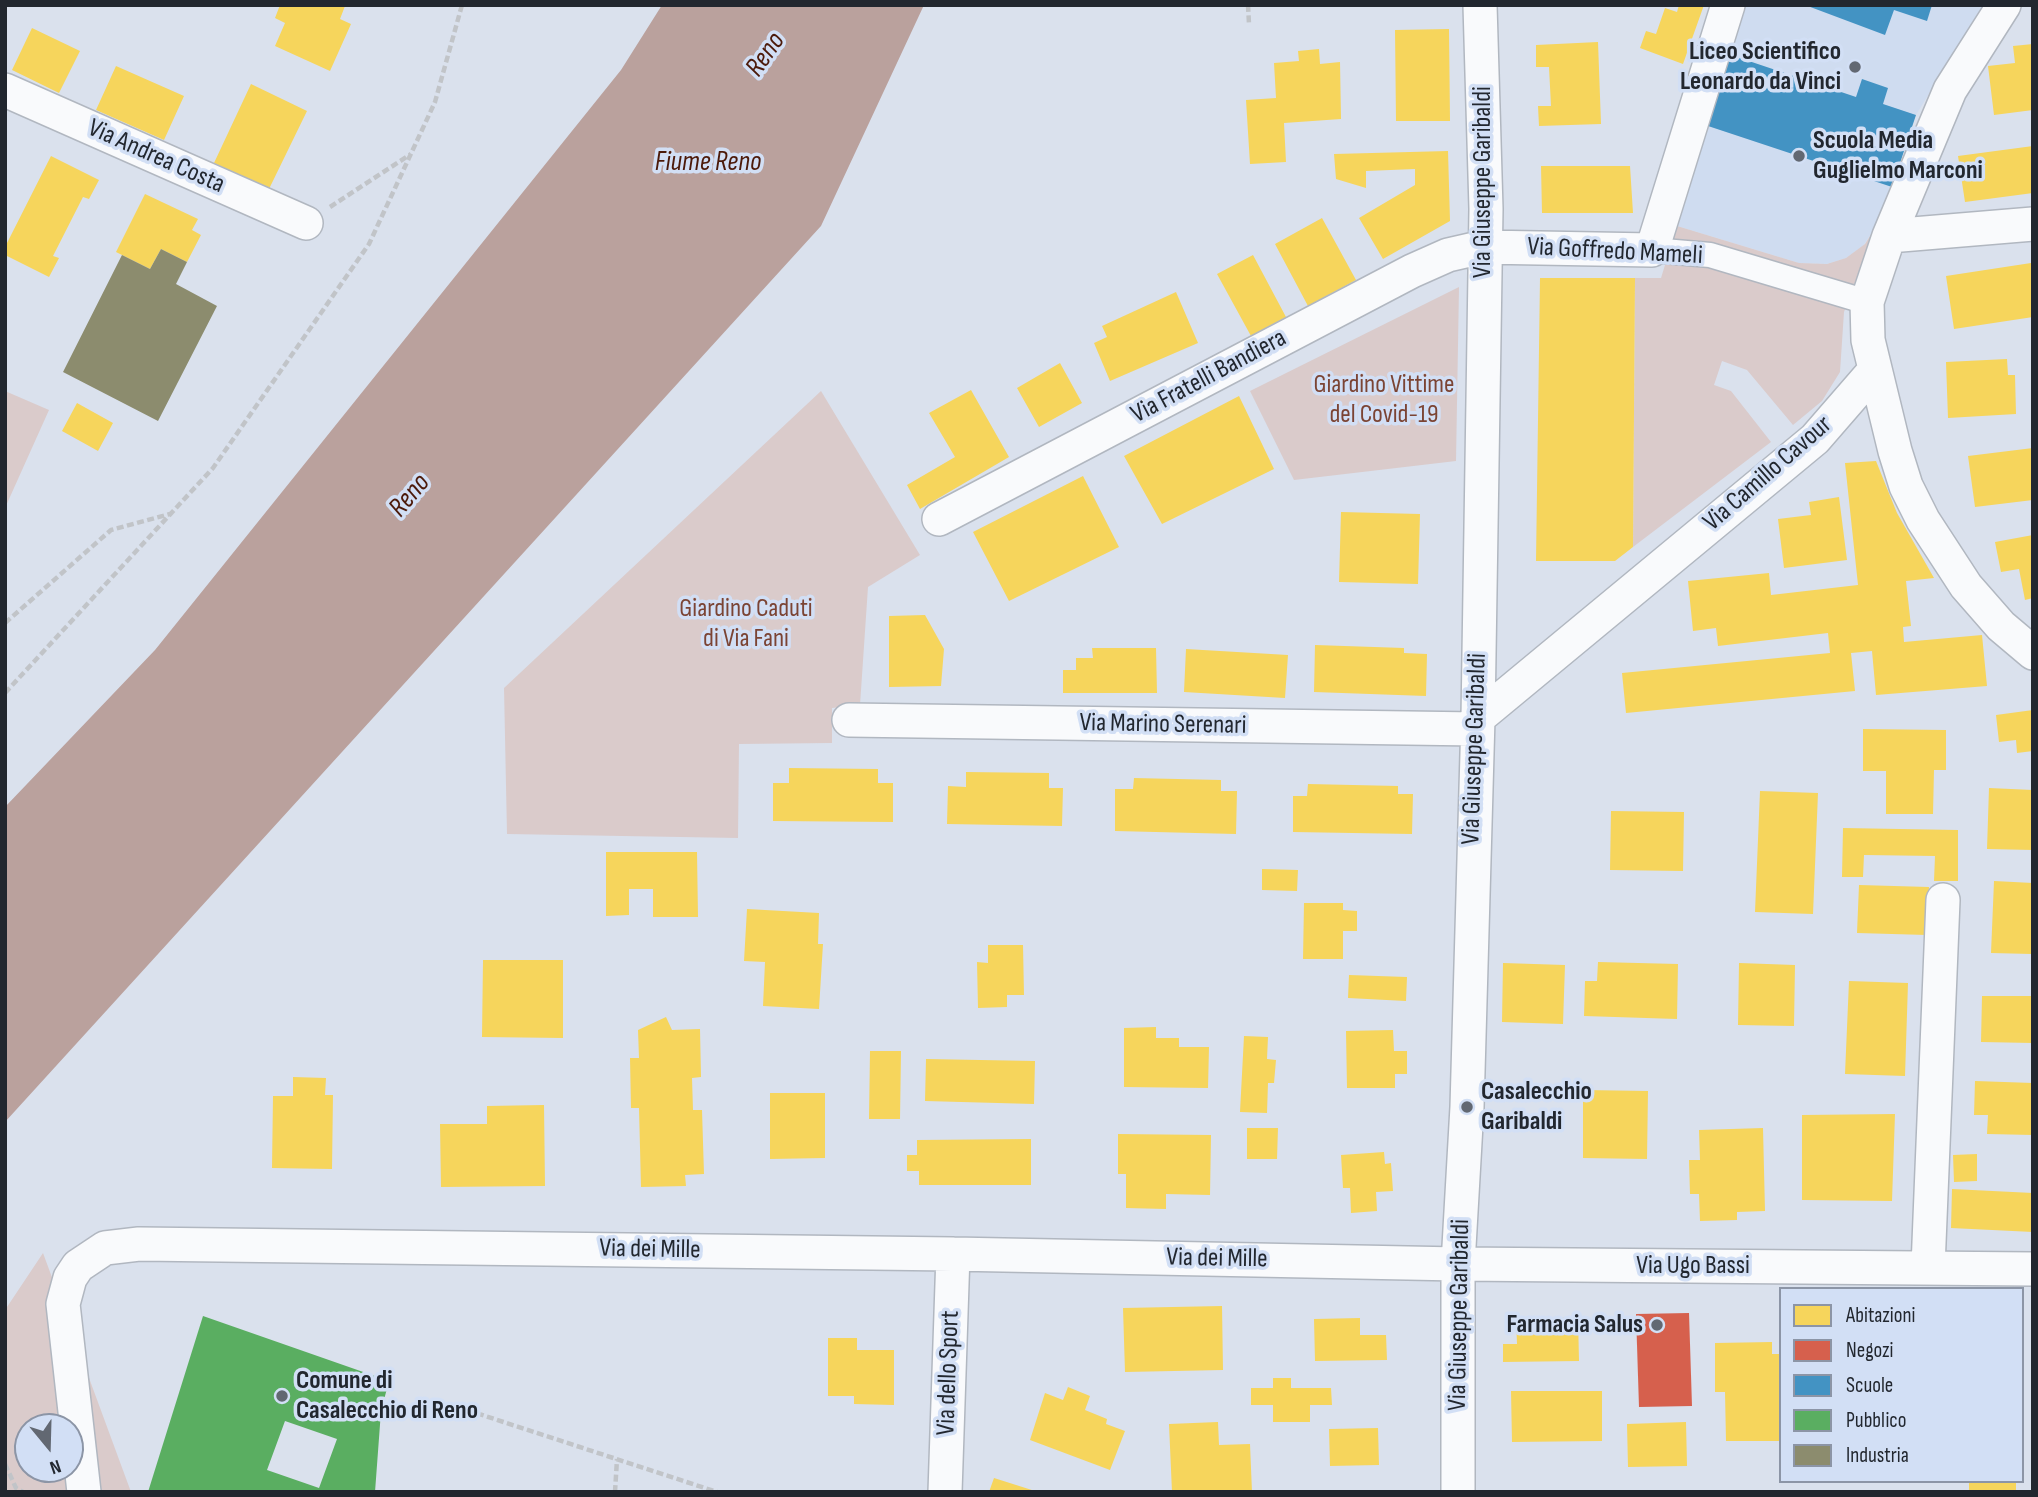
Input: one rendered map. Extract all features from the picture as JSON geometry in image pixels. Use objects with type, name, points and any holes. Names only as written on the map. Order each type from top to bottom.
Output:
[{"type":"street","points":[[1459,5],[1480,5]]},
{"type":"street","name":"Via Giuseppe Garibaldi","points":[[1458,1492],[1458,1264],[1466,1107],[1477,724],[1483,247],[1486,209],[1480,5]]},
{"type":"street","points":[[1652,250],[1728,5]]},
{"type":"street","points":[[2004,5],[1950,90],[1889,236],[1867,302],[1868,340],[1902,474],[1923,520],[1966,586],[2001,626],[2033,653]]},
{"type":"street","name":"Via Andrea Costa","points":[[7,96],[306,223]]},
{"type":"street","points":[[1889,236],[2033,223]]},
{"type":"street","name":"Via Goffredo Mameli","points":[[1483,247],[1652,250],[1710,255],[1867,302]]},
{"type":"street","name":"Via Fratelli Bandiera","points":[[939,519],[1412,271],[1448,255],[1483,247]]},
{"type":"street","name":"Via Camillo Cavour","points":[[1477,724],[1815,439],[1874,371]]},
{"type":"street","name":"Via Marino Serenari","points":[[849,720],[1477,724]]},
{"type":"street","points":[[1928,1267],[1943,900]]},
{"type":"street","name":"Via dei Mille","points":[[84,1492],[63,1304],[70,1278],[78,1266],[105,1248],[139,1244],[953,1254],[1458,1264]]},
{"type":"street","name":"Via dello Sport","points":[[945,1492],[953,1254]]},
{"type":"street","name":"Via Ugo Bassi","points":[[1458,1264],[2033,1269]]},
{"type":"path","points":[[5,693],[213,468],[369,244],[435,102],[461,5]]},
{"type":"path","points":[[1248,5],[1249,24]]},
{"type":"path","points":[[306,223],[411,154]]},
{"type":"path","points":[[5,623],[111,530],[171,513]]},
{"type":"path","points":[[467,1410],[717,1492]]},
{"type":"path","points":[[615,1492],[617,1459]]},
{"type":"path","points":[[5,1464],[16,1488],[23,1492]]},
{"type":"shaded area","name":"Scuola Media Guglielmo Marconi","points":[[1747,5],[1983,5],[1916,115],[1875,228],[1863,246],[1846,258],[1827,264],[1799,263],[1677,226],[1728,54]]},
{"type":"green space","points":[[1677,226],[1799,263],[1827,264],[1846,258],[1865,244],[1875,228],[1844,312],[1840,372],[1822,401],[1793,425],[1747,370],[1722,361],[1714,385],[1731,391],[1771,442],[1633,547],[1635,278],[1661,278]]},
{"type":"green space","name":"Giardino Vittime del Covid-19","points":[[1459,287],[1456,461],[1294,480],[1250,391]]},
{"type":"green space","points":[[5,391],[49,410],[5,508]]},
{"type":"green space","name":"Giardino Caduti di Via Fani","points":[[821,391],[920,555],[868,587],[860,705],[832,708],[832,743],[739,744],[738,838],[507,834],[504,688]]},
{"type":"green space","points":[[43,1253],[131,1492],[5,1492],[5,1310]]},
{"type":"water","name":"Fiume Reno","points":[[662,5],[924,5],[821,226],[5,1122],[5,807],[155,650],[621,70]]},
{"type":"building: Abitazioni","points":[[280,5],[345,6],[340,19],[351,24],[330,71],[275,46],[285,23],[275,18]]},
{"type":"building: Abitazioni","points":[[1679,5],[1704,5],[1683,64],[1640,48],[1646,31],[1656,34],[1665,8],[1677,12]]},
{"type":"building: Abitazioni","points":[[32,28],[80,51],[59,93],[12,70]]},
{"type":"building: Abitazioni","points":[[1449,29],[1450,121],[1396,121],[1395,30]]},
{"type":"building: Abitazioni","points":[[1598,42],[1601,124],[1539,126],[1538,106],[1551,106],[1549,67],[1536,67],[1536,45]]},
{"type":"building: Abitazioni","points":[[2033,44],[2033,110],[1994,115],[1988,66],[2015,63],[2013,46]]},
{"type":"building: Abitazioni","points":[[1319,49],[1320,64],[1340,62],[1341,119],[1284,123],[1286,162],[1250,164],[1246,100],[1276,98],[1274,63],[1299,61],[1298,51]]},
{"type":"building: Abitazioni","points":[[116,66],[184,96],[164,140],[96,110]]},
{"type":"building: Abitazioni","points":[[251,84],[307,111],[269,189],[214,163]]},
{"type":"building: Abitazioni","points":[[2033,146],[2033,193],[1965,202],[1958,156]]},
{"type":"building: Abitazioni","points":[[1448,151],[1450,221],[1383,259],[1359,218],[1415,185],[1415,169],[1366,171],[1366,188],[1336,179],[1334,154]]},
{"type":"building: Abitazioni","points":[[51,156],[99,180],[89,199],[83,197],[53,256],[59,258],[49,277],[5,255],[5,247]]},
{"type":"building: Abitazioni","points":[[1541,166],[1630,166],[1633,213],[1542,213]]},
{"type":"building: Abitazioni","points":[[145,194],[198,219],[192,230],[201,235],[187,262],[161,249],[150,269],[116,252]]},
{"type":"building: Abitazioni","points":[[1322,218],[1356,280],[1308,306],[1275,244]]},
{"type":"building: Abitazioni","points":[[1253,255],[1286,317],[1251,336],[1217,274]]},
{"type":"building: Abitazioni","points":[[2031,263],[2033,317],[1954,329],[1946,276]]},
{"type":"building: Abitazioni","points":[[1540,278],[1635,278],[1633,547],[1615,561],[1536,561]]},
{"type":"building: Abitazioni","points":[[1176,292],[1198,343],[1110,381],[1094,343],[1107,337],[1102,326]]},
{"type":"building: Abitazioni","points":[[2007,359],[2008,375],[2015,375],[2016,414],[1948,418],[1946,362]]},
{"type":"building: Abitazioni","points":[[1060,363],[1082,403],[1039,427],[1017,388]]},
{"type":"building: Abitazioni","points":[[971,390],[1009,457],[920,509],[907,485],[955,457],[929,413]]},
{"type":"building: Abitazioni","points":[[1239,396],[1274,469],[1162,524],[1124,456]]},
{"type":"building: Abitazioni","points":[[77,403],[113,423],[98,451],[62,431]]},
{"type":"building: Abitazioni","points":[[2033,448],[2033,500],[1975,507],[1968,456]]},
{"type":"building: Abitazioni","points":[[1876,461],[1897,513],[1934,578],[1906,581],[1911,626],[1903,627],[1904,642],[1982,635],[1987,686],[1876,695],[1872,651],[1851,653],[1855,691],[1626,713],[1622,673],[1830,653],[1828,633],[1718,646],[1716,628],[1693,631],[1688,581],[1769,573],[1771,595],[1858,585],[1845,463]]},
{"type":"building: Abitazioni","points":[[1083,476],[1119,547],[1009,601],[973,532]]},
{"type":"building: Abitazioni","points":[[1839,497],[1847,560],[1784,568],[1778,519],[1811,515],[1809,502]]},
{"type":"building: Abitazioni","points":[[1341,512],[1420,514],[1418,584],[1339,582]]},
{"type":"building: Abitazioni","points":[[2033,535],[2033,598],[2025,600],[2019,569],[2001,572],[1995,542]]},
{"type":"building: Abitazioni","points":[[925,615],[944,649],[941,686],[889,687],[889,616]]},
{"type":"building: Abitazioni","points":[[1315,645],[1404,648],[1404,653],[1427,654],[1426,696],[1314,692]]},
{"type":"building: Abitazioni","points":[[1092,648],[1156,648],[1157,693],[1063,693],[1063,670],[1076,670],[1076,658],[1093,658]]},
{"type":"building: Abitazioni","points":[[1186,649],[1288,655],[1285,698],[1184,692]]},
{"type":"building: Abitazioni","points":[[2033,710],[2033,751],[2017,753],[2016,740],[1999,742],[1996,715]]},
{"type":"building: Abitazioni","points":[[1863,729],[1946,730],[1946,770],[1934,770],[1933,814],[1886,814],[1886,771],[1863,771]]},
{"type":"building: Abitazioni","points":[[789,768],[878,769],[878,783],[893,783],[893,822],[773,821],[773,783],[789,783]]},
{"type":"building: Abitazioni","points":[[966,772],[1049,773],[1049,788],[1063,788],[1062,826],[947,824],[948,786],[966,787]]},
{"type":"building: Abitazioni","points":[[1134,778],[1221,780],[1221,791],[1237,791],[1236,834],[1115,831],[1115,789],[1133,789]]},
{"type":"building: Abitazioni","points":[[1308,784],[1398,786],[1398,794],[1413,794],[1412,834],[1293,832],[1293,796],[1307,796]]},
{"type":"building: Abitazioni","points":[[1989,788],[2033,790],[2033,850],[1987,849]]},
{"type":"building: Abitazioni","points":[[1760,791],[1818,793],[1813,914],[1755,912]]},
{"type":"building: Abitazioni","points":[[1611,811],[1684,812],[1683,871],[1610,870]]},
{"type":"building: Abitazioni","points":[[1843,828],[1958,830],[1958,881],[1934,881],[1935,856],[1864,855],[1863,877],[1842,877]]},
{"type":"building: Abitazioni","points":[[606,852],[697,852],[698,917],[653,917],[653,889],[629,889],[629,915],[606,916]]},
{"type":"building: Abitazioni","points":[[1262,869],[1298,870],[1297,891],[1262,890]]},
{"type":"building: Abitazioni","points":[[1994,881],[2033,883],[2032,954],[1991,953]]},
{"type":"building: Abitazioni","points":[[1859,885],[1929,887],[1927,935],[1857,933]]},
{"type":"building: Abitazioni","points":[[1304,903],[1343,903],[1343,910],[1357,911],[1357,931],[1343,931],[1343,959],[1303,959]]},
{"type":"building: Abitazioni","points":[[747,909],[819,913],[818,944],[823,944],[819,1009],[763,1006],[765,962],[744,961]]},
{"type":"building: Abitazioni","points":[[988,945],[1023,945],[1024,995],[1007,995],[1007,1007],[978,1008],[977,962],[988,963]]},
{"type":"building: Abitazioni","points":[[483,960],[563,960],[563,1038],[482,1037]]},
{"type":"building: Abitazioni","points":[[1598,962],[1678,964],[1677,1019],[1584,1016],[1585,981],[1597,981]]},
{"type":"building: Abitazioni","points":[[1503,963],[1565,965],[1563,1024],[1502,1022]]},
{"type":"building: Abitazioni","points":[[1739,963],[1795,965],[1794,1026],[1738,1025]]},
{"type":"building: Abitazioni","points":[[1349,975],[1407,977],[1406,1001],[1348,998]]},
{"type":"building: Abitazioni","points":[[1849,981],[1908,983],[1905,1076],[1845,1074]]},
{"type":"building: Abitazioni","points":[[1982,996],[2033,996],[2033,1043],[1981,1042]]},
{"type":"building: Abitazioni","points":[[666,1017],[672,1030],[700,1029],[701,1077],[692,1078],[693,1110],[702,1110],[704,1174],[685,1175],[686,1186],[641,1187],[639,1108],[631,1108],[630,1058],[639,1058],[638,1030]]},
{"type":"building: Abitazioni","points":[[1156,1027],[1156,1038],[1179,1038],[1179,1047],[1209,1047],[1208,1088],[1124,1087],[1124,1028]]},
{"type":"building: Abitazioni","points":[[1393,1030],[1394,1051],[1407,1051],[1407,1074],[1395,1074],[1395,1088],[1347,1088],[1346,1031]]},
{"type":"building: Abitazioni","points":[[1244,1036],[1268,1037],[1267,1059],[1276,1060],[1274,1083],[1268,1083],[1267,1113],[1240,1112]]},
{"type":"building: Abitazioni","points":[[870,1051],[901,1051],[900,1119],[869,1119]]},
{"type":"building: Abitazioni","points":[[926,1059],[1035,1061],[1034,1104],[925,1101]]},
{"type":"building: Abitazioni","points":[[293,1077],[326,1078],[325,1095],[333,1095],[332,1169],[272,1168],[273,1096],[293,1096]]},
{"type":"building: Abitazioni","points":[[1975,1081],[2033,1083],[2033,1135],[1987,1134],[1988,1115],[1974,1115]]},
{"type":"building: Abitazioni","points":[[1583,1090],[1648,1091],[1647,1159],[1583,1158]]},
{"type":"building: Abitazioni","points":[[770,1093],[825,1093],[825,1158],[770,1159]]},
{"type":"building: Abitazioni","points":[[544,1105],[545,1186],[441,1187],[440,1124],[487,1124],[487,1106]]},
{"type":"building: Abitazioni","points":[[1895,1114],[1892,1201],[1802,1200],[1802,1115]]},
{"type":"building: Abitazioni","points":[[1247,1128],[1278,1128],[1277,1159],[1247,1159]]},
{"type":"building: Abitazioni","points":[[1763,1128],[1765,1211],[1737,1212],[1737,1220],[1700,1221],[1699,1194],[1690,1194],[1689,1160],[1700,1160],[1699,1130]]},
{"type":"building: Abitazioni","points":[[1118,1134],[1211,1135],[1210,1195],[1166,1194],[1166,1209],[1126,1208],[1126,1174],[1118,1174]]},
{"type":"building: Abitazioni","points":[[1031,1139],[1031,1185],[919,1185],[919,1171],[907,1171],[907,1155],[917,1155],[917,1140]]},
{"type":"building: Abitazioni","points":[[1384,1152],[1385,1164],[1391,1163],[1393,1191],[1376,1192],[1377,1211],[1351,1213],[1350,1188],[1343,1188],[1341,1155]]},
{"type":"building: Abitazioni","points":[[1977,1154],[1977,1181],[1954,1182],[1953,1155]]},
{"type":"building: Abitazioni","points":[[1952,1189],[2033,1193],[2033,1232],[1951,1228]]},
{"type":"building: Abitazioni","points":[[1222,1306],[1223,1370],[1125,1372],[1123,1308]]},
{"type":"building: Abitazioni","points":[[1578,1317],[1579,1361],[1503,1362],[1503,1344],[1517,1344],[1516,1318]]},
{"type":"building: Abitazioni","points":[[1360,1318],[1360,1335],[1386,1335],[1387,1360],[1315,1361],[1314,1319]]},
{"type":"building: Abitazioni","points":[[828,1338],[857,1338],[857,1350],[894,1350],[894,1405],[854,1404],[854,1396],[828,1396]]},
{"type":"building: Abitazioni","points":[[1772,1342],[1772,1354],[1779,1354],[1779,1441],[1726,1441],[1725,1392],[1715,1392],[1715,1343]]},
{"type":"building: Abitazioni","points":[[1273,1378],[1291,1378],[1291,1388],[1331,1388],[1332,1405],[1310,1405],[1310,1422],[1273,1422],[1273,1405],[1251,1405],[1251,1388],[1273,1388]]},
{"type":"building: Abitazioni","points":[[1068,1387],[1090,1396],[1085,1410],[1107,1419],[1106,1424],[1125,1431],[1110,1470],[1030,1440],[1045,1393],[1063,1400]]},
{"type":"building: Abitazioni","points":[[1511,1391],[1602,1391],[1602,1441],[1512,1442]]},
{"type":"building: Abitazioni","points":[[1218,1422],[1219,1445],[1250,1444],[1252,1492],[1172,1492],[1169,1424]]},
{"type":"building: Abitazioni","points":[[1686,1422],[1687,1466],[1628,1467],[1627,1424]]},
{"type":"building: Abitazioni","points":[[1378,1428],[1379,1465],[1330,1466],[1329,1429]]},
{"type":"building: Abitazioni","points":[[994,1478],[1035,1491],[989,1492]]},
{"type":"building: Abitazioni","points":[[1969,1483],[2016,1483],[2016,1492],[1969,1492]]},
{"type":"building: Negozi","points":[[1689,1313],[1692,1406],[1639,1407],[1636,1314]]},
{"type":"building: Scuole","name":"Liceo Scientifico Leonardo da Vinci","points":[[1805,5],[1932,5],[1927,21],[1894,10],[1885,35]]},
{"type":"building: Scuole","name":"Liceo Scientifico Leonardo da Vinci","points":[[1728,54],[1856,97],[1862,79],[1888,88],[1883,104],[1916,115],[1892,187],[1705,125]]},
{"type":"building: Pubblico","name":"Comune di Casalecchio di Reno","points":[[203,1316],[389,1381],[381,1411],[375,1492],[148,1492]],"holes":[[[285,1421],[337,1439],[319,1488],[267,1470]]]},
{"type":"building: Industria","points":[[161,249],[187,262],[176,284],[217,306],[158,421],[63,372],[122,255],[150,269]]},
{"type":"place","name":"Liceo Scientifico Leonardo da Vinci","points":[[1855,67]]},
{"type":"place","name":"Scuola Media Guglielmo Marconi","points":[[1799,156]]},
{"type":"place","name":"Casalecchio Garibaldi","points":[[1467,1107]]},
{"type":"place","name":"Farmacia Salus","points":[[1657,1325]]},
{"type":"place","name":"Comune di Casalecchio di Reno","points":[[282,1396]]},
{"type":"water label","name":"Reno","points":[[766,55]]},
{"type":"water label","name":"Reno","points":[[410,496]]}]
